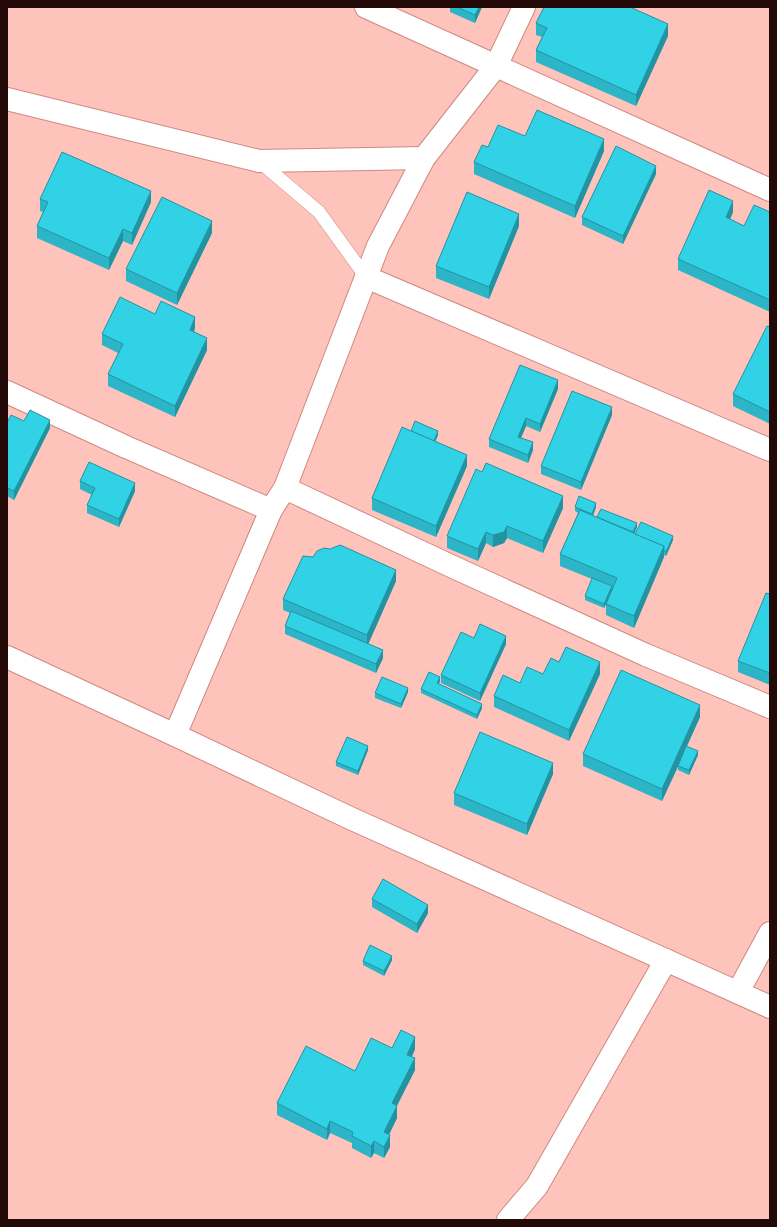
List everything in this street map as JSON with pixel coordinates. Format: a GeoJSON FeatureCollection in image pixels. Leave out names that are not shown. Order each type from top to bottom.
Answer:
{"type":"FeatureCollection","features":[{"type":"Feature","properties":{"kind":"street"},"geometry":{"type":"LineString","coordinates":[[366,7],[770,190]]}},
{"type":"Feature","properties":{"kind":"street"},"geometry":{"type":"LineString","coordinates":[[175,734],[271,510],[285,488],[378,246],[424,158],[496,66],[524,7]]}},
{"type":"Feature","properties":{"kind":"street"},"geometry":{"type":"LineString","coordinates":[[7,99],[259,161],[424,158]]}},
{"type":"Feature","properties":{"kind":"street"},"geometry":{"type":"LineString","coordinates":[[366,277],[770,450]]}},
{"type":"Feature","properties":{"kind":"street"},"geometry":{"type":"LineString","coordinates":[[7,392],[126,447],[271,510]]}},
{"type":"Feature","properties":{"kind":"street"},"geometry":{"type":"LineString","coordinates":[[285,488],[646,655],[770,707]]}},
{"type":"Feature","properties":{"kind":"street"},"geometry":{"type":"LineString","coordinates":[[7,657],[175,734],[350,818],[770,1007]]}},
{"type":"Feature","properties":{"kind":"street"},"geometry":{"type":"LineString","coordinates":[[738,992],[770,933]]}},
{"type":"Feature","properties":{"kind":"street"},"geometry":{"type":"LineString","coordinates":[[508,1220],[537,1186],[666,960]]}},
{"type":"Feature","properties":{"kind":"lane"},"geometry":{"type":"LineString","coordinates":[[259,161],[319,212],[366,277]]}},
{"type":"Feature","properties":{"kind":"building"},"geometry":{"type":"Polygon","coordinates":[[[457,7],[479,7],[475,15],[457,7]]]}},
{"type":"Feature","properties":{"kind":"building"},"geometry":{"type":"Polygon","coordinates":[[[544,7],[630,7],[668,24],[636,95],[536,50],[547,28],[536,23],[544,7]]]}},
{"type":"Feature","properties":{"kind":"building"},"geometry":{"type":"Polygon","coordinates":[[[537,110],[604,139],[575,206],[474,162],[482,145],[488,147],[498,125],[525,136],[537,110]]]}},
{"type":"Feature","properties":{"kind":"building"},"geometry":{"type":"Polygon","coordinates":[[[616,146],[656,166],[623,236],[582,217],[616,146]]]}},
{"type":"Feature","properties":{"kind":"building"},"geometry":{"type":"Polygon","coordinates":[[[62,152],[151,191],[132,233],[123,229],[109,258],[37,226],[48,202],[40,199],[62,152]]]}},
{"type":"Feature","properties":{"kind":"building"},"geometry":{"type":"Polygon","coordinates":[[[709,190],[733,201],[726,217],[744,226],[754,205],[770,212],[770,300],[678,259],[709,190]]]}},
{"type":"Feature","properties":{"kind":"building"},"geometry":{"type":"Polygon","coordinates":[[[467,192],[519,214],[489,287],[436,266],[467,192]]]}},
{"type":"Feature","properties":{"kind":"building"},"geometry":{"type":"Polygon","coordinates":[[[162,197],[212,221],[177,293],[126,269],[162,197]]]}},
{"type":"Feature","properties":{"kind":"building"},"geometry":{"type":"Polygon","coordinates":[[[120,297],[155,314],[161,301],[195,317],[190,330],[207,338],[175,406],[108,374],[123,344],[102,334],[120,297]]]}},
{"type":"Feature","properties":{"kind":"building"},"geometry":{"type":"Polygon","coordinates":[[[767,326],[770,327],[770,412],[733,394],[767,326]]]}},
{"type":"Feature","properties":{"kind":"building"},"geometry":{"type":"Polygon","coordinates":[[[520,365],[558,380],[540,424],[526,418],[518,437],[533,442],[528,455],[489,439],[520,365]]]}},
{"type":"Feature","properties":{"kind":"building"},"geometry":{"type":"Polygon","coordinates":[[[572,391],[612,407],[581,482],[541,466],[572,391]]]}},
{"type":"Feature","properties":{"kind":"building"},"geometry":{"type":"Polygon","coordinates":[[[30,410],[50,420],[14,491],[7,488],[7,423],[11,415],[24,421],[30,410]]]}},
{"type":"Feature","properties":{"kind":"building"},"geometry":{"type":"Polygon","coordinates":[[[415,421],[438,431],[434,441],[411,431],[415,421]]]}},
{"type":"Feature","properties":{"kind":"building"},"geometry":{"type":"Polygon","coordinates":[[[402,427],[467,455],[436,526],[372,498],[402,427]]]}},
{"type":"Feature","properties":{"kind":"building"},"geometry":{"type":"Polygon","coordinates":[[[89,462],[135,483],[119,519],[87,505],[95,488],[80,481],[89,462]]]}},
{"type":"Feature","properties":{"kind":"building"},"geometry":{"type":"Polygon","coordinates":[[[486,463],[563,496],[543,541],[507,526],[504,532],[493,535],[486,532],[478,549],[447,536],[476,469],[482,472],[486,463]]]}},
{"type":"Feature","properties":{"kind":"building"},"geometry":{"type":"Polygon","coordinates":[[[579,496],[596,503],[592,514],[575,507],[579,496]]]}},
{"type":"Feature","properties":{"kind":"building"},"geometry":{"type":"Polygon","coordinates":[[[601,509],[637,523],[633,532],[597,517],[601,509]]]}},
{"type":"Feature","properties":{"kind":"building"},"geometry":{"type":"Polygon","coordinates":[[[580,510],[664,546],[634,616],[606,604],[617,578],[560,554],[580,510]]]}},
{"type":"Feature","properties":{"kind":"building"},"geometry":{"type":"Polygon","coordinates":[[[641,522],[673,536],[666,552],[664,551],[664,546],[635,534],[641,522]]]}},
{"type":"Feature","properties":{"kind":"building"},"geometry":{"type":"Polygon","coordinates":[[[340,545],[396,570],[367,635],[283,599],[303,556],[313,557],[317,551],[324,548],[330,549],[340,545]]]}},
{"type":"Feature","properties":{"kind":"building"},"geometry":{"type":"Polygon","coordinates":[[[592,578],[612,586],[604,604],[585,596],[592,578]]]}},
{"type":"Feature","properties":{"kind":"building"},"geometry":{"type":"Polygon","coordinates":[[[766,593],[770,594],[770,673],[738,661],[766,593]]]}},
{"type":"Feature","properties":{"kind":"building"},"geometry":{"type":"Polygon","coordinates":[[[291,611],[383,650],[376,664],[285,626],[291,611]]]}},
{"type":"Feature","properties":{"kind":"building"},"geometry":{"type":"Polygon","coordinates":[[[480,624],[506,636],[480,693],[441,675],[461,632],[474,638],[480,624]]]}},
{"type":"Feature","properties":{"kind":"building"},"geometry":{"type":"Polygon","coordinates":[[[566,647],[600,662],[569,730],[494,696],[503,675],[520,683],[527,667],[543,674],[551,658],[559,662],[566,647]]]}},
{"type":"Feature","properties":{"kind":"building"},"geometry":{"type":"Polygon","coordinates":[[[621,670],[700,705],[662,789],[583,754],[621,670]]]}},
{"type":"Feature","properties":{"kind":"building"},"geometry":{"type":"Polygon","coordinates":[[[429,672],[440,677],[437,683],[482,704],[477,715],[421,689],[429,672]]]}},
{"type":"Feature","properties":{"kind":"building"},"geometry":{"type":"Polygon","coordinates":[[[382,677],[408,688],[401,704],[375,693],[382,677]]]}},
{"type":"Feature","properties":{"kind":"building"},"geometry":{"type":"Polygon","coordinates":[[[480,732],[553,763],[527,824],[454,793],[480,732]]]}},
{"type":"Feature","properties":{"kind":"building"},"geometry":{"type":"Polygon","coordinates":[[[347,737],[368,746],[358,771],[336,762],[347,737]]]}},
{"type":"Feature","properties":{"kind":"building"},"geometry":{"type":"Polygon","coordinates":[[[686,746],[698,751],[689,770],[678,766],[686,746]]]}},
{"type":"Feature","properties":{"kind":"building"},"geometry":{"type":"Polygon","coordinates":[[[383,879],[428,905],[417,924],[372,899],[383,879]]]}},
{"type":"Feature","properties":{"kind":"building"},"geometry":{"type":"Polygon","coordinates":[[[370,945],[392,956],[384,971],[363,961],[370,945]]]}},
{"type":"Feature","properties":{"kind":"building"},"geometry":{"type":"Polygon","coordinates":[[[401,1030],[415,1037],[407,1055],[415,1058],[392,1103],[397,1106],[384,1132],[390,1135],[384,1147],[374,1141],[371,1146],[352,1136],[353,1132],[330,1121],[327,1129],[277,1103],[306,1046],[355,1071],[371,1038],[392,1048],[401,1030]]]}}]}
